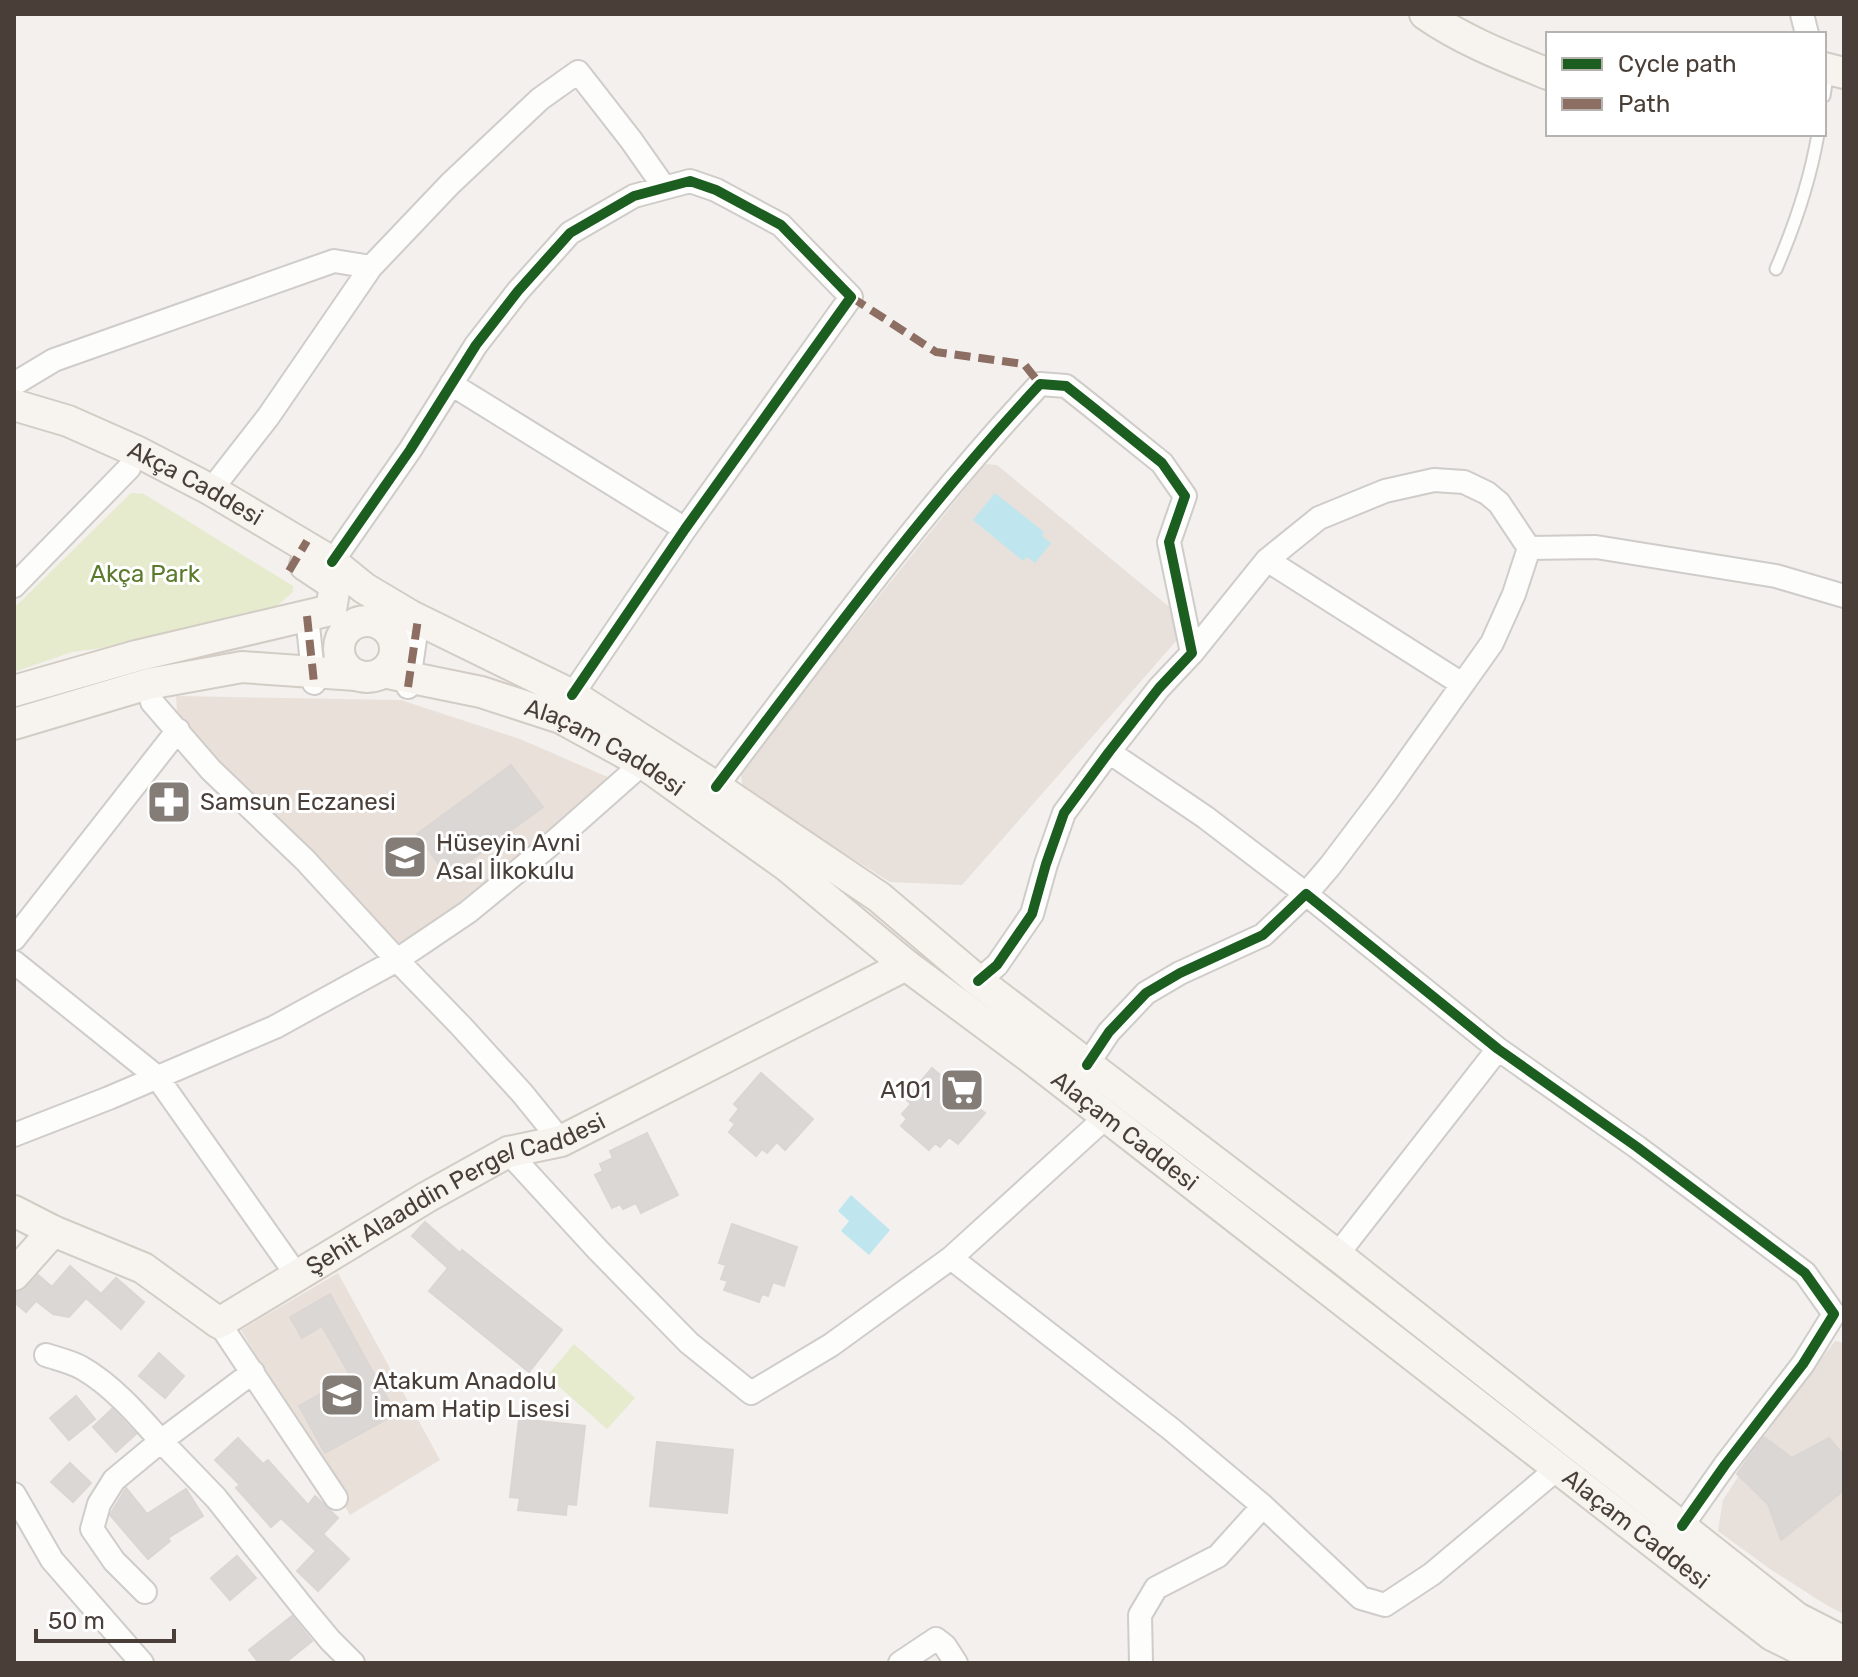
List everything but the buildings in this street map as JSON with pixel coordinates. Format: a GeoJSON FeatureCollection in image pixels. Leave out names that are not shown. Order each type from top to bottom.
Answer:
{"type":"FeatureCollection","features":[{"type":"Feature","properties":{"kind":"main road"},"geometry":{"type":"LineString","coordinates":[[1425,14],[1440,25],[1497,53],[1546,73]]}},
{"type":"Feature","properties":{"kind":"main road","name":"Akça Caddesi"},"geometry":{"type":"LineString","coordinates":[[14,405],[68,421],[138,452],[299,554],[332,562],[364,588]]}},
{"type":"Feature","properties":{"kind":"main road","name":"Akça Caddesi"},"geometry":{"type":"LineString","coordinates":[[14,422],[62,437],[129,468],[207,497]]}},
{"type":"Feature","properties":{"kind":"main road"},"geometry":{"type":"LineString","coordinates":[[299,554],[335,585],[344,619],[348,629],[342,636],[339,654],[348,670],[389,678],[389,666],[395,649],[389,631],[344,619]]}},
{"type":"Feature","properties":{"kind":"main road","name":"Alaçam Caddesi"},"geometry":{"type":"LineString","coordinates":[[364,588],[414,617],[572,695],[879,897],[978,981],[1337,1255],[1797,1618],[1844,1642]]}},
{"type":"Feature","properties":{"kind":"main road"},"geometry":{"type":"LineString","coordinates":[[14,691],[136,656],[344,619],[414,617]]}},
{"type":"Feature","properties":{"kind":"main road","name":"Alaçam Caddesi"},"geometry":{"type":"LineString","coordinates":[[14,724],[148,684],[242,667],[313,678],[389,678],[481,692],[561,718],[643,763],[787,866],[906,965],[1772,1635],[1828,1663]]}},
{"type":"Feature","properties":{"kind":"main road","name":"Şehit Alaaddin Pergel Caddesi"},"geometry":{"type":"LineString","coordinates":[[219,1323],[427,1197],[508,1152],[561,1141],[906,965]]}},
{"type":"Feature","properties":{"kind":"main road"},"geometry":{"type":"LineString","coordinates":[[14,1211],[53,1231],[143,1268],[219,1323]]}},
{"type":"Feature","properties":{"kind":"main road"},"geometry":{"type":"LineString","coordinates":[[14,1275],[53,1231]]}},
{"type":"Feature","properties":{"kind":"street"},"geometry":{"type":"LineString","coordinates":[[207,497],[268,417],[371,267],[461,173],[540,99],[578,72],[664,187]]}},
{"type":"Feature","properties":{"kind":"street"},"geometry":{"type":"LineString","coordinates":[[332,562],[410,450],[476,345],[518,291],[570,233],[634,196],[690,181],[716,190],[781,225],[851,297],[685,529],[572,695]]}},
{"type":"Feature","properties":{"kind":"street"},"geometry":{"type":"LineString","coordinates":[[14,384],[54,360],[334,261],[371,267]]}},
{"type":"Feature","properties":{"kind":"street"},"geometry":{"type":"LineString","coordinates":[[451,384],[685,529]]}},
{"type":"Feature","properties":{"kind":"street"},"geometry":{"type":"LineString","coordinates":[[716,787],[848,613],[995,432],[1040,384],[1066,386],[1162,463],[1185,496],[1169,542],[1192,653]]}},
{"type":"Feature","properties":{"kind":"street"},"geometry":{"type":"LineString","coordinates":[[14,586],[129,468]]}},
{"type":"Feature","properties":{"kind":"street"},"geometry":{"type":"LineString","coordinates":[[978,981],[997,965],[1032,914],[1064,813],[1159,688],[1192,653],[1267,560],[1319,518],[1385,491],[1434,480],[1464,482],[1487,493],[1499,503],[1529,548]]}},
{"type":"Feature","properties":{"kind":"street"},"geometry":{"type":"LineString","coordinates":[[1529,548],[1596,547],[1776,576],[1844,596]]}},
{"type":"Feature","properties":{"kind":"street"},"geometry":{"type":"LineString","coordinates":[[1087,1065],[1109,1032],[1146,993],[1180,973],[1263,935],[1330,866],[1492,643],[1514,594],[1529,548]]}},
{"type":"Feature","properties":{"kind":"street"},"geometry":{"type":"LineString","coordinates":[[1267,560],[1462,684]]}},
{"type":"Feature","properties":{"kind":"street"},"geometry":{"type":"LineString","coordinates":[[389,678],[414,617]]}},
{"type":"Feature","properties":{"kind":"street"},"geometry":{"type":"LineString","coordinates":[[313,678],[344,619]]}},
{"type":"Feature","properties":{"kind":"street"},"geometry":{"type":"LineString","coordinates":[[148,684],[152,702],[211,770],[305,860],[482,1048],[561,1141]]}},
{"type":"Feature","properties":{"kind":"street"},"geometry":{"type":"LineString","coordinates":[[14,939],[178,730]]}},
{"type":"Feature","properties":{"kind":"street"},"geometry":{"type":"LineString","coordinates":[[1109,752],[1205,817],[1498,1049],[1637,1147],[1805,1273],[1839,1315],[1682,1526]]}},
{"type":"Feature","properties":{"kind":"street"},"geometry":{"type":"LineString","coordinates":[[14,1135],[275,1027],[397,960],[468,912],[643,763]]}},
{"type":"Feature","properties":{"kind":"street"},"geometry":{"type":"LineString","coordinates":[[14,962],[157,1077],[298,1277]]}},
{"type":"Feature","properties":{"kind":"street"},"geometry":{"type":"LineString","coordinates":[[1337,1255],[1498,1049]]}},
{"type":"Feature","properties":{"kind":"street"},"geometry":{"type":"LineString","coordinates":[[508,1152],[689,1343],[751,1393],[831,1345],[951,1258],[1106,1117]]}},
{"type":"Feature","properties":{"kind":"street"},"geometry":{"type":"LineString","coordinates":[[951,1258],[1171,1429],[1263,1506],[1361,1598],[1385,1605],[1432,1574],[1558,1468]]}},
{"type":"Feature","properties":{"kind":"street"},"geometry":{"type":"LineString","coordinates":[[219,1323],[336,1498]]}},
{"type":"Feature","properties":{"kind":"street"},"geometry":{"type":"LineString","coordinates":[[46,1355],[81,1367],[105,1384],[144,1422],[216,1498],[305,1610],[353,1663]]}},
{"type":"Feature","properties":{"kind":"street"},"geometry":{"type":"LineString","coordinates":[[145,1592],[114,1561],[92,1529],[99,1504],[114,1480],[253,1372]]}},
{"type":"Feature","properties":{"kind":"street"},"geometry":{"type":"LineString","coordinates":[[14,1494],[52,1560],[142,1663]]}},
{"type":"Feature","properties":{"kind":"street"},"geometry":{"type":"LineString","coordinates":[[1141,1663],[1140,1615],[1156,1588],[1218,1556],[1263,1506]]}},
{"type":"Feature","properties":{"kind":"street"},"geometry":{"type":"LineString","coordinates":[[900,1663],[936,1639],[945,1646],[956,1663]]}},
{"type":"Feature","properties":{"kind":"lane"},"geometry":{"type":"LineString","coordinates":[[1776,269],[1795,226],[1818,136]]}},
{"type":"Feature","properties":{"kind":"shaded area"},"geometry":{"type":"Polygon","coordinates":[[[985,464],[997,465],[1178,614],[1184,632],[962,885],[890,882],[743,789],[741,774],[792,705],[985,464]]]}},
{"type":"Feature","properties":{"kind":"shaded area","name":"Hüseyin Avni Asal İlkokulu"},"geometry":{"type":"Polygon","coordinates":[[[176,696],[401,700],[520,739],[617,781],[405,944],[362,934],[178,730],[176,696]]]}},
{"type":"Feature","properties":{"kind":"shaded area","name":"Atakum Anadolu İmam Hatip Lisesi"},"geometry":{"type":"Polygon","coordinates":[[[338,1273],[440,1460],[350,1515],[241,1330],[338,1273]]]}},
{"type":"Feature","properties":{"kind":"shaded area"},"geometry":{"type":"Polygon","coordinates":[[[1835,1341],[1844,1343],[1844,1614],[1770,1569],[1718,1531],[1723,1500],[1779,1414],[1835,1341]]]}},
{"type":"Feature","properties":{"kind":"green space","name":"Akça Park"},"geometry":{"type":"Polygon","coordinates":[[[131,493],[144,494],[293,586],[293,592],[273,609],[139,643],[72,652],[14,672],[14,608],[131,493]]]}},
{"type":"Feature","properties":{"kind":"green space"},"geometry":{"type":"Polygon","coordinates":[[[574,1344],[635,1398],[607,1429],[547,1376],[574,1344]]]}},
{"type":"Feature","properties":{"kind":"water"},"geometry":{"type":"Polygon","coordinates":[[[995,493],[1044,532],[1042,536],[1051,543],[1035,563],[1027,557],[1023,561],[973,520],[995,493]]]}},
{"type":"Feature","properties":{"kind":"water"},"geometry":{"type":"Polygon","coordinates":[[[851,1195],[890,1230],[869,1255],[841,1231],[849,1221],[838,1211],[851,1195]]]}},
{"type":"Feature","properties":{"kind":"marked path"},"geometry":{"type":"LineString","coordinates":[[851,297],[936,352],[1024,364],[1040,384]]}},
{"type":"Feature","properties":{"kind":"marked path"},"geometry":{"type":"LineString","coordinates":[[289,571],[307,541]]}},
{"type":"Feature","properties":{"kind":"marked path"},"geometry":{"type":"LineString","coordinates":[[307,616],[314,683]]}},
{"type":"Feature","properties":{"kind":"marked path"},"geometry":{"type":"LineString","coordinates":[[408,687],[418,619]]}},
{"type":"Feature","properties":{"kind":"cycle path"},"geometry":{"type":"LineString","coordinates":[[332,562],[410,450],[476,345],[518,291],[570,233],[634,196],[690,181],[716,190],[781,225],[851,297],[685,529],[572,695]]}},
{"type":"Feature","properties":{"kind":"cycle path"},"geometry":{"type":"LineString","coordinates":[[716,787],[873,581],[955,480],[1040,384],[1066,386],[1162,463],[1185,496],[1169,542],[1192,653],[1159,688],[1064,813],[1032,914],[997,965],[978,981]]}},
{"type":"Feature","properties":{"kind":"cycle path"},"geometry":{"type":"LineString","coordinates":[[1087,1065],[1109,1032],[1146,993],[1180,973],[1263,935],[1306,894],[1498,1049],[1637,1147],[1805,1273],[1834,1314],[1803,1364],[1682,1526]]}},
{"type":"Feature","properties":{"kind":"place","name":"Samsun Eczanesi"},"geometry":{"type":"Point","coordinates":[169,802]}},
{"type":"Feature","properties":{"kind":"place","name":"Hüseyin Avni Asal İlkokulu"},"geometry":{"type":"Point","coordinates":[405,857]}},
{"type":"Feature","properties":{"kind":"place","name":"A101"},"geometry":{"type":"Point","coordinates":[962,1090]}},
{"type":"Feature","properties":{"kind":"place","name":"Atakum Anadolu İmam Hatip Lisesi"},"geometry":{"type":"Point","coordinates":[342,1395]}}]}
